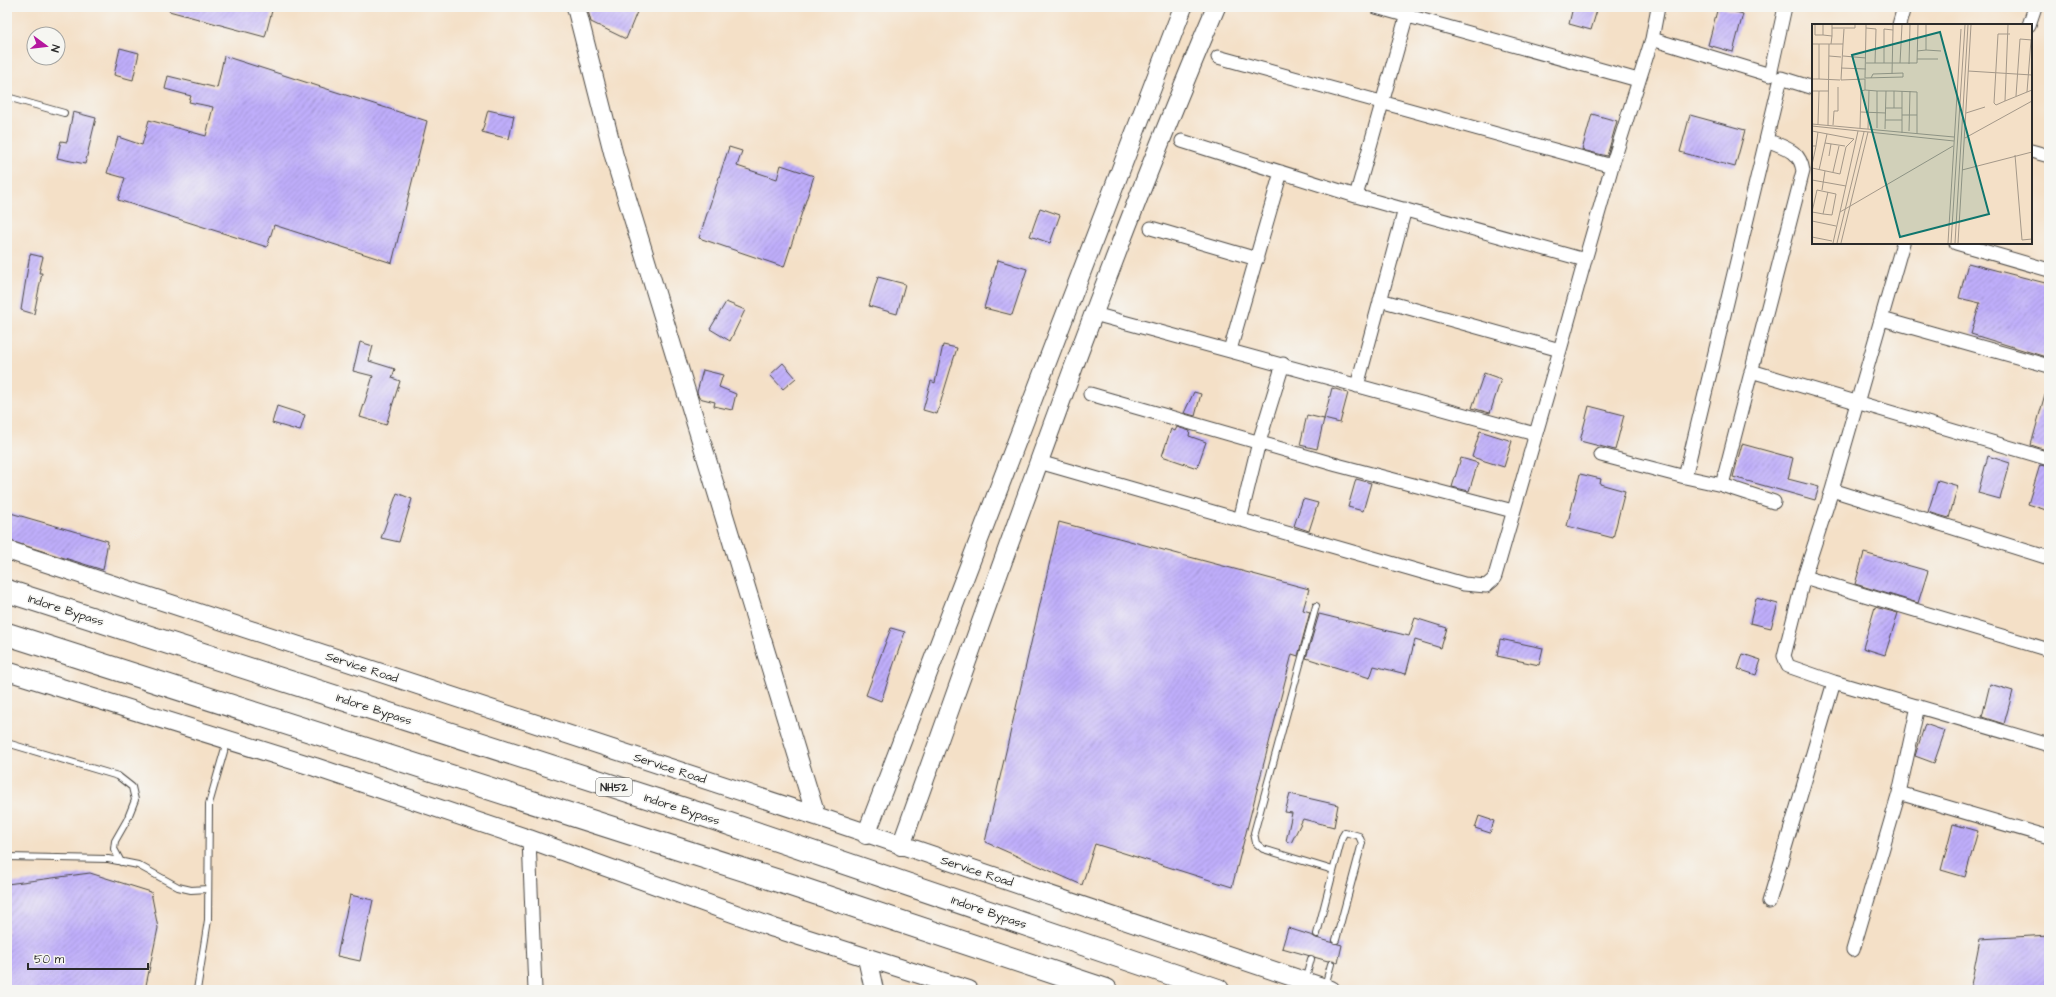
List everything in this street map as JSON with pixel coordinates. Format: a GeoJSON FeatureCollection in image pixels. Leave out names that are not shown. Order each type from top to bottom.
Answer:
{"type":"FeatureCollection","features":[{"type":"Feature","properties":{"kind":"highway","name":"Indore Bypass"},"geometry":{"type":"LineString","coordinates":[[7,591],[714,819],[1218,990]]}},
{"type":"Feature","properties":{"kind":"highway"},"geometry":{"type":"LineString","coordinates":[[7,634],[662,843],[1106,990]]}},
{"type":"Feature","properties":{"kind":"street"},"geometry":{"type":"LineString","coordinates":[[576,7],[614,156],[816,816]]}},
{"type":"Feature","properties":{"kind":"street"},"geometry":{"type":"LineString","coordinates":[[901,846],[1039,462],[1160,138],[1216,7]]}},
{"type":"Feature","properties":{"kind":"street"},"geometry":{"type":"LineString","coordinates":[[1376,7],[1408,11],[1638,80]]}},
{"type":"Feature","properties":{"kind":"street"},"geometry":{"type":"LineString","coordinates":[[1039,462],[1464,584],[1486,586],[1495,576],[1612,166],[1652,39],[1658,7]]}},
{"type":"Feature","properties":{"kind":"street"},"geometry":{"type":"LineString","coordinates":[[1685,477],[1767,140],[1785,7]]}},
{"type":"Feature","properties":{"kind":"street"},"geometry":{"type":"LineString","coordinates":[[1899,24],[1904,7]]}},
{"type":"Feature","properties":{"kind":"street"},"geometry":{"type":"LineString","coordinates":[[2029,24],[2035,7]]}},
{"type":"Feature","properties":{"kind":"street"},"geometry":{"type":"LineString","coordinates":[[866,835],[1181,8]]}},
{"type":"Feature","properties":{"kind":"street"},"geometry":{"type":"LineString","coordinates":[[1356,196],[1408,11]]}},
{"type":"Feature","properties":{"kind":"street"},"geometry":{"type":"LineString","coordinates":[[1652,39],[1812,88]]}},
{"type":"Feature","properties":{"kind":"street"},"geometry":{"type":"LineString","coordinates":[[1218,57],[1612,166]]}},
{"type":"Feature","properties":{"kind":"street"},"geometry":{"type":"LineString","coordinates":[[1722,485],[1803,172],[1801,161],[1795,153],[1767,140]]}},
{"type":"Feature","properties":{"kind":"street"},"geometry":{"type":"LineString","coordinates":[[1182,141],[1356,196],[1585,260]]}},
{"type":"Feature","properties":{"kind":"street"},"geometry":{"type":"LineString","coordinates":[[2032,151],[2049,156]]}},
{"type":"Feature","properties":{"kind":"street"},"geometry":{"type":"LineString","coordinates":[[1230,350],[1281,172]]}},
{"type":"Feature","properties":{"kind":"street"},"geometry":{"type":"LineString","coordinates":[[1357,386],[1405,209]]}},
{"type":"Feature","properties":{"kind":"street"},"geometry":{"type":"LineString","coordinates":[[1150,228],[1257,258]]}},
{"type":"Feature","properties":{"kind":"street"},"geometry":{"type":"LineString","coordinates":[[1903,244],[1858,403],[1804,577],[1784,656],[1788,666],[1792,668],[2049,746]]}},
{"type":"Feature","properties":{"kind":"street"},"geometry":{"type":"LineString","coordinates":[[1959,244],[2049,270]]}},
{"type":"Feature","properties":{"kind":"street"},"geometry":{"type":"LineString","coordinates":[[1380,300],[1560,350]]}},
{"type":"Feature","properties":{"kind":"street"},"geometry":{"type":"LineString","coordinates":[[1094,314],[1283,364],[1357,386],[1535,434]]}},
{"type":"Feature","properties":{"kind":"street"},"geometry":{"type":"LineString","coordinates":[[1882,319],[2049,366]]}},
{"type":"Feature","properties":{"kind":"street"},"geometry":{"type":"LineString","coordinates":[[1240,520],[1259,442],[1283,364]]}},
{"type":"Feature","properties":{"kind":"street"},"geometry":{"type":"LineString","coordinates":[[1751,371],[2049,459]]}},
{"type":"Feature","properties":{"kind":"street"},"geometry":{"type":"LineString","coordinates":[[1090,394],[1337,465],[1513,511]]}},
{"type":"Feature","properties":{"kind":"street"},"geometry":{"type":"LineString","coordinates":[[1601,455],[1722,485],[1774,502]]}},
{"type":"Feature","properties":{"kind":"street"},"geometry":{"type":"LineString","coordinates":[[1832,490],[2049,558]]}},
{"type":"Feature","properties":{"kind":"street","name":"Service Road"},"geometry":{"type":"LineString","coordinates":[[7,550],[816,816],[866,835],[1328,989]]}},
{"type":"Feature","properties":{"kind":"street"},"geometry":{"type":"LineString","coordinates":[[1804,577],[2049,650]]}},
{"type":"Feature","properties":{"kind":"street"},"geometry":{"type":"LineString","coordinates":[[7,671],[227,740],[529,839],[774,928],[968,990]]}},
{"type":"Feature","properties":{"kind":"street"},"geometry":{"type":"LineString","coordinates":[[1769,902],[1834,682]]}},
{"type":"Feature","properties":{"kind":"street"},"geometry":{"type":"LineString","coordinates":[[1854,950],[1899,792],[1918,706]]}},
{"type":"Feature","properties":{"kind":"street"},"geometry":{"type":"LineString","coordinates":[[1899,792],[2049,837]]}},
{"type":"Feature","properties":{"kind":"street"},"geometry":{"type":"LineString","coordinates":[[529,839],[535,990]]}},
{"type":"Feature","properties":{"kind":"street"},"geometry":{"type":"LineString","coordinates":[[867,958],[874,990]]}},
{"type":"Feature","properties":{"kind":"lane"},"geometry":{"type":"LineString","coordinates":[[7,97],[64,113]]}},
{"type":"Feature","properties":{"kind":"lane"},"geometry":{"type":"LineString","coordinates":[[1316,606],[1254,833],[1256,844],[1263,849],[1333,870]]}},
{"type":"Feature","properties":{"kind":"lane"},"geometry":{"type":"LineString","coordinates":[[197,990],[208,920],[209,804],[227,740]]}},
{"type":"Feature","properties":{"kind":"lane"},"geometry":{"type":"LineString","coordinates":[[7,743],[118,776],[132,787],[135,800],[127,820],[115,841],[114,849],[121,862]]}},
{"type":"Feature","properties":{"kind":"lane"},"geometry":{"type":"LineString","coordinates":[[1317,934],[1333,870],[1343,834],[1345,832],[1361,839],[1362,843],[1336,940]]}},
{"type":"Feature","properties":{"kind":"lane"},"geometry":{"type":"LineString","coordinates":[[7,857],[74,857],[108,859],[138,865],[178,887],[191,890],[208,889]]}},
{"type":"Feature","properties":{"kind":"lane"},"geometry":{"type":"LineString","coordinates":[[1305,981],[1311,959]]}},
{"type":"Feature","properties":{"kind":"lane"},"geometry":{"type":"LineString","coordinates":[[1328,989],[1330,964]]}},
{"type":"Feature","properties":{"kind":"building"},"geometry":{"type":"Polygon","coordinates":[[[169,7],[273,7],[265,37],[169,11],[169,7]]]}},
{"type":"Feature","properties":{"kind":"building"},"geometry":{"type":"Polygon","coordinates":[[[587,7],[639,7],[626,39],[591,22],[587,7]]]}},
{"type":"Feature","properties":{"kind":"building"},"geometry":{"type":"Polygon","coordinates":[[[1573,7],[1598,7],[1591,30],[1569,24],[1573,7]]]}},
{"type":"Feature","properties":{"kind":"building"},"geometry":{"type":"Polygon","coordinates":[[[1718,7],[1743,14],[1733,52],[1708,45],[1718,7]]]}},
{"type":"Feature","properties":{"kind":"building"},"geometry":{"type":"Polygon","coordinates":[[[120,48],[139,53],[133,80],[114,75],[120,48]]]}},
{"type":"Feature","properties":{"kind":"building"},"geometry":{"type":"Polygon","coordinates":[[[224,56],[427,121],[392,263],[274,225],[267,247],[118,200],[125,178],[107,173],[118,137],[142,145],[149,120],[206,136],[213,107],[189,102],[191,96],[165,89],[168,76],[217,88],[224,56]]]}},
{"type":"Feature","properties":{"kind":"building"},"geometry":{"type":"Polygon","coordinates":[[[488,110],[514,116],[509,139],[482,132],[488,110]]]}},
{"type":"Feature","properties":{"kind":"building"},"geometry":{"type":"Polygon","coordinates":[[[73,112],[96,118],[85,164],[57,158],[61,141],[67,142],[73,112]]]}},
{"type":"Feature","properties":{"kind":"building"},"geometry":{"type":"Polygon","coordinates":[[[1592,114],[1617,121],[1607,156],[1582,150],[1592,114]]]}},
{"type":"Feature","properties":{"kind":"building"},"geometry":{"type":"Polygon","coordinates":[[[1690,115],[1745,130],[1735,167],[1680,152],[1690,115]]]}},
{"type":"Feature","properties":{"kind":"building"},"geometry":{"type":"Polygon","coordinates":[[[729,147],[742,151],[737,166],[777,179],[781,165],[814,176],[784,267],[699,238],[729,147]]]}},
{"type":"Feature","properties":{"kind":"building"},"geometry":{"type":"Polygon","coordinates":[[[1040,208],[1060,215],[1050,243],[1030,236],[1040,208]]]}},
{"type":"Feature","properties":{"kind":"building"},"geometry":{"type":"Polygon","coordinates":[[[30,254],[43,257],[39,273],[42,273],[34,314],[21,310],[30,254]]]}},
{"type":"Feature","properties":{"kind":"building"},"geometry":{"type":"Polygon","coordinates":[[[998,260],[1027,269],[1012,315],[984,308],[998,260]]]}},
{"type":"Feature","properties":{"kind":"building"},"geometry":{"type":"Polygon","coordinates":[[[1968,263],[2049,284],[2049,358],[1971,334],[1980,303],[1959,298],[1968,263]]]}},
{"type":"Feature","properties":{"kind":"building"},"geometry":{"type":"Polygon","coordinates":[[[878,277],[905,284],[897,314],[869,306],[878,277]]]}},
{"type":"Feature","properties":{"kind":"building"},"geometry":{"type":"Polygon","coordinates":[[[726,302],[745,310],[730,341],[710,329],[726,302]]]}},
{"type":"Feature","properties":{"kind":"building"},"geometry":{"type":"Polygon","coordinates":[[[360,342],[373,346],[369,361],[395,369],[392,378],[400,381],[386,425],[360,417],[373,376],[353,371],[360,342]]]}},
{"type":"Feature","properties":{"kind":"building"},"geometry":{"type":"Polygon","coordinates":[[[943,345],[957,348],[937,414],[923,410],[931,381],[935,383],[943,345]]]}},
{"type":"Feature","properties":{"kind":"building"},"geometry":{"type":"Polygon","coordinates":[[[783,363],[796,378],[783,389],[770,375],[783,363]]]}},
{"type":"Feature","properties":{"kind":"building"},"geometry":{"type":"Polygon","coordinates":[[[703,370],[723,375],[719,387],[736,394],[732,410],[714,406],[715,402],[699,398],[697,392],[703,370]]]}},
{"type":"Feature","properties":{"kind":"building"},"geometry":{"type":"Polygon","coordinates":[[[1484,373],[1501,379],[1490,413],[1472,408],[1484,373]]]}},
{"type":"Feature","properties":{"kind":"building"},"geometry":{"type":"Polygon","coordinates":[[[1332,388],[1348,393],[1340,423],[1324,419],[1332,388]]]}},
{"type":"Feature","properties":{"kind":"building"},"geometry":{"type":"Polygon","coordinates":[[[1194,392],[1201,394],[1195,416],[1184,413],[1194,392]]]}},
{"type":"Feature","properties":{"kind":"building"},"geometry":{"type":"Polygon","coordinates":[[[2045,394],[2049,395],[2049,451],[2031,445],[2045,394]]]}},
{"type":"Feature","properties":{"kind":"building"},"geometry":{"type":"Polygon","coordinates":[[[277,406],[305,415],[300,431],[272,423],[277,406]]]}},
{"type":"Feature","properties":{"kind":"building"},"geometry":{"type":"Polygon","coordinates":[[[1589,406],[1624,415],[1615,450],[1580,441],[1589,406]]]}},
{"type":"Feature","properties":{"kind":"building"},"geometry":{"type":"Polygon","coordinates":[[[1307,415],[1324,419],[1317,449],[1300,445],[1307,415]]]}},
{"type":"Feature","properties":{"kind":"building"},"geometry":{"type":"Polygon","coordinates":[[[1177,427],[1190,431],[1189,436],[1206,442],[1197,468],[1162,456],[1171,429],[1175,431],[1177,427]]]}},
{"type":"Feature","properties":{"kind":"building"},"geometry":{"type":"Polygon","coordinates":[[[1480,431],[1512,441],[1504,467],[1472,457],[1480,431]]]}},
{"type":"Feature","properties":{"kind":"building"},"geometry":{"type":"Polygon","coordinates":[[[1742,444],[1793,458],[1788,479],[1819,487],[1815,500],[1733,477],[1742,444]]]}},
{"type":"Feature","properties":{"kind":"building"},"geometry":{"type":"Polygon","coordinates":[[[1988,456],[2010,463],[2000,499],[1978,493],[1988,456]]]}},
{"type":"Feature","properties":{"kind":"building"},"geometry":{"type":"Polygon","coordinates":[[[1461,458],[1478,463],[1469,491],[1452,487],[1461,458]]]}},
{"type":"Feature","properties":{"kind":"building"},"geometry":{"type":"Polygon","coordinates":[[[2040,465],[2049,467],[2049,511],[2028,504],[2040,465]]]}},
{"type":"Feature","properties":{"kind":"building"},"geometry":{"type":"Polygon","coordinates":[[[1580,474],[1601,479],[1600,484],[1625,491],[1613,538],[1567,526],[1580,474]]]}},
{"type":"Feature","properties":{"kind":"building"},"geometry":{"type":"Polygon","coordinates":[[[1356,479],[1371,483],[1363,511],[1348,507],[1356,479]]]}},
{"type":"Feature","properties":{"kind":"building"},"geometry":{"type":"Polygon","coordinates":[[[1938,480],[1958,486],[1949,518],[1928,512],[1938,480]]]}},
{"type":"Feature","properties":{"kind":"building"},"geometry":{"type":"Polygon","coordinates":[[[397,493],[412,499],[399,542],[381,538],[397,493]]]}},
{"type":"Feature","properties":{"kind":"building"},"geometry":{"type":"Polygon","coordinates":[[[1303,499],[1318,503],[1309,531],[1294,526],[1303,499]]]}},
{"type":"Feature","properties":{"kind":"building"},"geometry":{"type":"Polygon","coordinates":[[[7,512],[108,541],[103,570],[7,540],[7,512]]]}},
{"type":"Feature","properties":{"kind":"building"},"geometry":{"type":"Polygon","coordinates":[[[1059,522],[1309,589],[1303,610],[1310,612],[1298,656],[1292,654],[1232,887],[1095,844],[1082,885],[985,842],[1059,522]]]}},
{"type":"Feature","properties":{"kind":"building"},"geometry":{"type":"Polygon","coordinates":[[[1864,553],[1928,571],[1918,603],[1855,584],[1864,553]]]}},
{"type":"Feature","properties":{"kind":"building"},"geometry":{"type":"Polygon","coordinates":[[[1756,598],[1778,604],[1771,628],[1750,623],[1756,598]]]}},
{"type":"Feature","properties":{"kind":"building"},"geometry":{"type":"Polygon","coordinates":[[[1875,607],[1898,613],[1885,655],[1863,648],[1875,607]]]}},
{"type":"Feature","properties":{"kind":"building"},"geometry":{"type":"Polygon","coordinates":[[[1319,614],[1409,636],[1415,618],[1447,628],[1441,648],[1415,640],[1406,674],[1374,666],[1370,678],[1306,658],[1319,614]]]}},
{"type":"Feature","properties":{"kind":"building"},"geometry":{"type":"Polygon","coordinates":[[[891,628],[905,632],[881,701],[866,695],[891,628]]]}},
{"type":"Feature","properties":{"kind":"building"},"geometry":{"type":"Polygon","coordinates":[[[1500,639],[1543,648],[1539,665],[1497,656],[1500,639]]]}},
{"type":"Feature","properties":{"kind":"building"},"geometry":{"type":"Polygon","coordinates":[[[1743,654],[1761,660],[1756,675],[1738,669],[1743,654]]]}},
{"type":"Feature","properties":{"kind":"building"},"geometry":{"type":"Polygon","coordinates":[[[1990,684],[2013,691],[2004,724],[1982,717],[1990,684]]]}},
{"type":"Feature","properties":{"kind":"building"},"geometry":{"type":"Polygon","coordinates":[[[1925,724],[1945,731],[1934,763],[1915,756],[1925,724]]]}},
{"type":"Feature","properties":{"kind":"building"},"geometry":{"type":"Polygon","coordinates":[[[1290,794],[1338,805],[1334,827],[1303,819],[1291,843],[1286,841],[1292,813],[1285,812],[1290,794]]]}},
{"type":"Feature","properties":{"kind":"building"},"geometry":{"type":"Polygon","coordinates":[[[1479,816],[1494,821],[1490,833],[1475,828],[1479,816]]]}},
{"type":"Feature","properties":{"kind":"building"},"geometry":{"type":"Polygon","coordinates":[[[1953,824],[1978,831],[1965,877],[1941,870],[1953,824]]]}},
{"type":"Feature","properties":{"kind":"building"},"geometry":{"type":"Polygon","coordinates":[[[90,873],[151,892],[158,928],[145,990],[7,990],[7,884],[90,873]]]}},
{"type":"Feature","properties":{"kind":"building"},"geometry":{"type":"Polygon","coordinates":[[[350,895],[373,900],[360,961],[337,956],[350,895]]]}},
{"type":"Feature","properties":{"kind":"building"},"geometry":{"type":"Polygon","coordinates":[[[1288,928],[1342,945],[1338,963],[1333,960],[1328,961],[1282,948],[1288,928]]]}},
{"type":"Feature","properties":{"kind":"building"},"geometry":{"type":"Polygon","coordinates":[[[2049,935],[2049,962],[2044,990],[1970,990],[1980,939],[2049,935]]]}}]}
